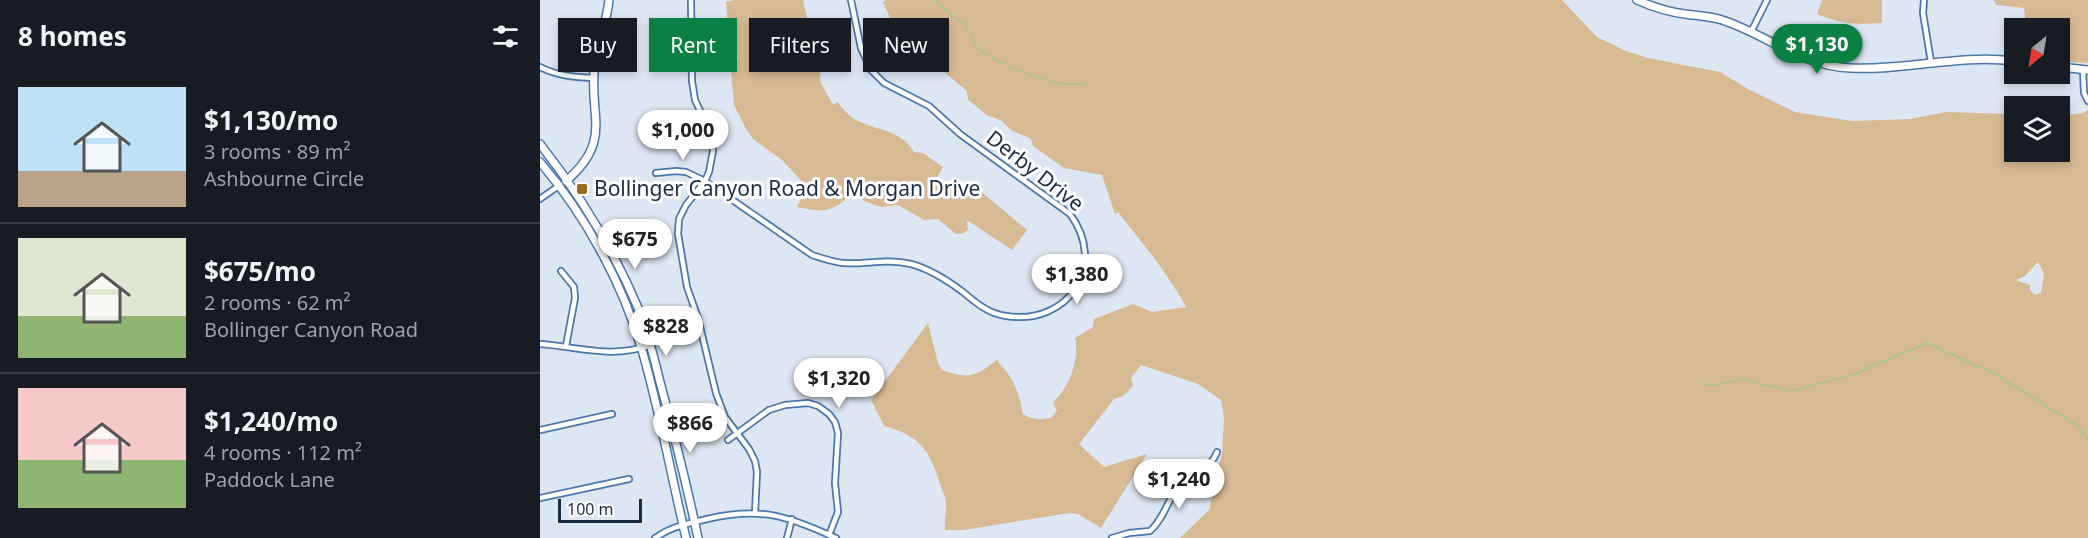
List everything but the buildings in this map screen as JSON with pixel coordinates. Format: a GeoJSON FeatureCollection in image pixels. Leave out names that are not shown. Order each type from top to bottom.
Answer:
{"type":"FeatureCollection","features":[{"type":"Feature","properties":{"kind":"main road"},"geometry":{"type":"LineString","coordinates":[[560,185],[568,180],[589,156],[595,141],[598,124],[595,66],[609,0]]}},
{"type":"Feature","properties":{"kind":"main road"},"geometry":{"type":"LineString","coordinates":[[1637,0],[1669,12],[1720,19],[1795,55],[1831,66],[1871,68],[1970,58],[2004,60]]}},
{"type":"Feature","properties":{"kind":"main road"},"geometry":{"type":"LineString","coordinates":[[2070,68],[2086,70]]}},
{"type":"Feature","properties":{"kind":"main road"},"geometry":{"type":"LineString","coordinates":[[540,144],[596,222],[639,310],[651,345],[698,538]]}},
{"type":"Feature","properties":{"kind":"main road"},"geometry":{"type":"LineString","coordinates":[[540,162],[560,185],[588,228],[613,276],[641,348],[659,415],[686,538]]}},
{"type":"Feature","properties":{"kind":"street"},"geometry":{"type":"LineString","coordinates":[[691,0],[692,81],[695,100],[711,134],[713,151],[710,172],[686,205],[680,219],[678,234],[680,255],[716,393],[725,417],[755,461],[757,472],[755,513]]}},
{"type":"Feature","properties":{"kind":"street","name":"Derby Drive"},"geometry":{"type":"LineString","coordinates":[[656,173],[686,172],[705,181],[812,255],[844,263],[878,261],[922,267],[952,284],[983,308],[1000,315],[1031,317],[1062,304],[1079,284],[1084,269],[1085,251],[1082,232],[1070,214],[960,134],[929,106],[884,83],[871,69],[861,48],[851,0]]}},
{"type":"Feature","properties":{"kind":"street"},"geometry":{"type":"LineString","coordinates":[[1751,32],[1767,0]]}},
{"type":"Feature","properties":{"kind":"street"},"geometry":{"type":"LineString","coordinates":[[1924,0],[1923,13],[1930,62]]}},
{"type":"Feature","properties":{"kind":"street"},"geometry":{"type":"LineString","coordinates":[[540,67],[551,73],[570,77],[594,78]]}},
{"type":"Feature","properties":{"kind":"street"},"geometry":{"type":"LineString","coordinates":[[2086,70],[2084,93],[2088,101]]}},
{"type":"Feature","properties":{"kind":"street"},"geometry":{"type":"LineString","coordinates":[[540,199],[560,185]]}},
{"type":"Feature","properties":{"kind":"street"},"geometry":{"type":"LineString","coordinates":[[561,270],[574,286],[575,298],[566,346]]}},
{"type":"Feature","properties":{"kind":"street"},"geometry":{"type":"LineString","coordinates":[[540,344],[606,353],[651,345]]}},
{"type":"Feature","properties":{"kind":"street"},"geometry":{"type":"LineString","coordinates":[[728,440],[768,410],[785,405],[808,403],[818,406],[829,414],[835,422],[838,433],[835,483],[838,512],[830,535]]}},
{"type":"Feature","properties":{"kind":"street"},"geometry":{"type":"LineString","coordinates":[[540,430],[612,414]]}},
{"type":"Feature","properties":{"kind":"street"},"geometry":{"type":"LineString","coordinates":[[1112,538],[1129,533],[1150,531],[1162,517],[1179,486],[1189,476],[1210,464],[1217,452]]}},
{"type":"Feature","properties":{"kind":"street"},"geometry":{"type":"LineString","coordinates":[[540,498],[629,479]]}},
{"type":"Feature","properties":{"kind":"street"},"geometry":{"type":"LineString","coordinates":[[656,538],[669,529],[694,521],[727,514],[755,513],[792,519],[836,538]]}},
{"type":"Feature","properties":{"kind":"street"},"geometry":{"type":"LineString","coordinates":[[787,538],[792,519]]}},
{"type":"Feature","properties":{"kind":"shaded area"},"geometry":{"type":"Polygon","coordinates":[[[805,0],[803,1],[807,18],[749,18],[749,72],[821,72],[820,81],[833,105],[838,102],[851,117],[859,122],[902,138],[914,152],[923,153],[943,167],[937,178],[961,198],[973,185],[1027,230],[1012,250],[967,220],[968,230],[956,234],[938,219],[924,220],[898,205],[881,207],[864,201],[853,193],[828,209],[815,210],[797,207],[807,187],[782,160],[753,139],[734,105],[731,72],[737,72],[737,18],[727,18],[726,2],[805,0]]]}},
{"type":"Feature","properties":{"kind":"shaded area"},"geometry":{"type":"Polygon","coordinates":[[[886,0],[1562,0],[1597,37],[1626,51],[1648,58],[1720,72],[1748,89],[1795,112],[1852,121],[1911,119],[1945,112],[2004,114],[2004,162],[2070,162],[2070,115],[2088,110],[2088,538],[1180,538],[1209,510],[1222,453],[1224,417],[1221,400],[1198,384],[1141,365],[1131,378],[1133,385],[1123,396],[1114,399],[1079,444],[1104,467],[1147,454],[1101,528],[1078,514],[1069,513],[964,530],[945,530],[946,500],[927,453],[914,439],[884,426],[871,400],[928,323],[938,363],[942,370],[959,375],[972,375],[998,359],[1015,386],[1023,414],[1044,419],[1051,418],[1057,411],[1053,402],[1064,389],[1072,373],[1076,355],[1075,338],[1093,327],[1094,319],[1133,304],[1152,312],[1186,307],[1154,258],[1118,212],[1115,214],[1102,175],[1064,168],[1033,146],[1031,139],[1011,130],[1002,121],[987,115],[968,100],[967,91],[944,72],[949,72],[949,18],[890,18],[883,2],[886,0]],[[2038,262],[2025,276],[2016,280],[2030,285],[2030,290],[2035,295],[2041,293],[2044,274],[2038,262]]]}},
{"type":"Feature","properties":{"kind":"shaded area"},"geometry":{"type":"Polygon","coordinates":[[[1822,0],[1882,0],[1882,23],[1849,23],[1817,14],[1822,0]]]}},
{"type":"Feature","properties":{"kind":"shaded area"},"geometry":{"type":"Polygon","coordinates":[[[1994,0],[2088,0],[2088,63],[2070,62],[2070,18],[2025,18],[2024,8],[1996,5],[1994,0]]]}},
{"type":"Feature","properties":{"kind":"waterway"},"geometry":{"type":"LineString","coordinates":[[934,0],[965,25],[982,52],[1018,70],[1045,80],[1072,84],[1085,83]]}},
{"type":"Feature","properties":{"kind":"waterway"},"geometry":{"type":"LineString","coordinates":[[1701,384],[1715,385],[1742,379],[1790,391],[1852,375],[1927,343],[1995,374],[2077,425],[2088,440]]}},
{"type":"Feature","properties":{"kind":"place","name":"Bollinger Canyon Road & Morgan Drive"},"geometry":{"type":"Point","coordinates":[582,189]}}]}
